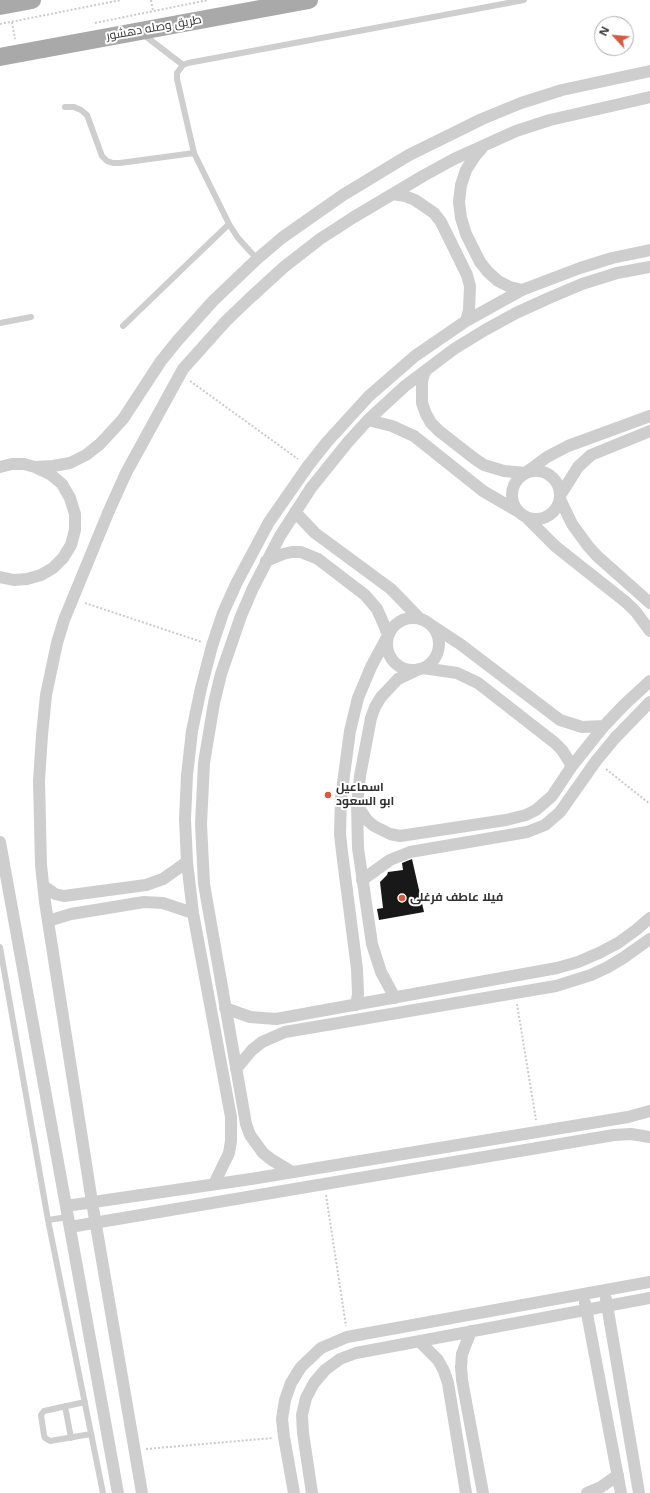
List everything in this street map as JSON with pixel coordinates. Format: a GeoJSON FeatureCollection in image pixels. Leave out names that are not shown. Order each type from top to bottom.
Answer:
{"type":"FeatureCollection","features":[{"type":"Feature","properties":{"kind":"main road"},"geometry":{"type":"LineString","coordinates":[[0,6],[32,0]]}},
{"type":"Feature","properties":{"kind":"main road","name":"طريق وصله دهشور"},"geometry":{"type":"LineString","coordinates":[[0,57],[309,0]]}},
{"type":"Feature","properties":{"kind":"street"},"geometry":{"type":"LineString","coordinates":[[35,467],[70,463],[86,455],[100,444],[122,419],[161,361],[213,301],[257,259],[284,237],[311,216],[375,174],[482,119],[521,103],[562,90],[650,71]]}},
{"type":"Feature","properties":{"kind":"street"},"geometry":{"type":"LineString","coordinates":[[142,1493],[95,1223],[48,921],[39,828],[39,789],[46,695],[57,643],[72,598],[90,553],[126,473],[181,374],[226,321],[284,267],[320,239],[422,176],[487,144],[516,131],[550,120],[650,97]]}},
{"type":"Feature","properties":{"kind":"street"},"geometry":{"type":"LineString","coordinates":[[487,144],[475,156],[466,170],[461,185],[459,202],[461,218],[466,234],[480,262],[488,272],[510,287],[522,290]]}},
{"type":"Feature","properties":{"kind":"street"},"geometry":{"type":"LineString","coordinates":[[393,194],[416,200],[434,213],[442,222],[467,275],[470,286],[469,310],[466,321]]}},
{"type":"Feature","properties":{"kind":"street"},"geometry":{"type":"LineString","coordinates":[[214,1184],[229,1153],[232,1129],[231,1117],[192,913],[187,862],[185,818],[187,775],[192,731],[212,646],[229,601],[252,551],[269,522],[308,466],[347,418],[374,391],[415,356],[466,321],[522,290],[580,268],[612,258],[650,250]]}},
{"type":"Feature","properties":{"kind":"street"},"geometry":{"type":"LineString","coordinates":[[292,1172],[263,1153],[250,1134],[246,1124],[204,884],[201,824],[204,763],[214,703],[226,660],[241,616],[266,561],[295,512],[329,464],[368,420],[405,386],[454,349],[484,330],[516,313],[582,284],[617,273],[650,267]]}},
{"type":"Feature","properties":{"kind":"street"},"geometry":{"type":"LineString","coordinates":[[425,371],[422,381],[422,403],[428,418],[439,431],[484,465],[504,471],[527,472],[535,470],[548,473],[558,483],[560,497],[572,524],[588,546],[597,556],[650,603]]}},
{"type":"Feature","properties":{"kind":"street"},"geometry":{"type":"LineString","coordinates":[[650,416],[568,446],[547,457],[517,480],[512,492],[514,506],[555,546],[627,603],[650,631]]}},
{"type":"Feature","properties":{"kind":"street"},"geometry":{"type":"LineString","coordinates":[[368,420],[392,426],[414,436],[483,491],[522,514],[538,519],[544,518],[556,510],[560,497],[578,467],[588,458],[650,431]]}},
{"type":"Feature","properties":{"kind":"street"},"geometry":{"type":"LineString","coordinates":[[0,466],[24,464],[50,474],[62,484],[70,498],[75,514],[75,530],[70,545],[63,558],[53,568],[41,575],[27,579],[14,580],[0,577]]}},
{"type":"Feature","properties":{"kind":"street"},"geometry":{"type":"LineString","coordinates":[[295,512],[315,533],[391,589],[419,618],[460,644],[551,714],[560,720],[582,727],[594,728],[604,726]]}},
{"type":"Feature","properties":{"kind":"street"},"geometry":{"type":"LineString","coordinates":[[70,545],[90,553]]}},
{"type":"Feature","properties":{"kind":"street"},"geometry":{"type":"LineString","coordinates":[[266,561],[292,552],[310,554],[318,559],[365,595],[377,609],[388,635],[386,645],[388,653],[397,665],[404,669],[412,670],[421,668],[457,673],[478,683],[556,743],[565,753],[572,766]]}},
{"type":"Feature","properties":{"kind":"street"},"geometry":{"type":"LineString","coordinates":[[356,1005],[358,994],[358,969],[340,834],[341,798],[350,731],[358,698],[370,667],[388,635],[394,626],[401,620],[419,618]]}},
{"type":"Feature","properties":{"kind":"street"},"geometry":{"type":"LineString","coordinates":[[395,998],[381,972],[376,958],[362,880],[358,848],[357,805],[360,776],[371,718],[375,707],[389,687],[398,680],[430,663],[435,657],[438,649],[438,640],[436,632],[431,625]]}},
{"type":"Feature","properties":{"kind":"street"},"geometry":{"type":"LineString","coordinates":[[357,805],[367,820],[374,826],[386,833],[400,836],[511,819],[526,815],[552,796],[572,766],[604,726],[624,705],[650,682]]}},
{"type":"Feature","properties":{"kind":"street"},"geometry":{"type":"LineString","coordinates":[[362,880],[390,860],[410,852],[527,832],[545,825],[560,812],[596,761],[615,738],[650,702]]}},
{"type":"Feature","properties":{"kind":"street"},"geometry":{"type":"LineString","coordinates":[[0,842],[118,1493]]}},
{"type":"Feature","properties":{"kind":"street"},"geometry":{"type":"LineString","coordinates":[[44,886],[55,894],[64,896],[146,885],[163,879],[187,862]]}},
{"type":"Feature","properties":{"kind":"street"},"geometry":{"type":"LineString","coordinates":[[48,921],[71,914],[144,902],[163,903],[192,913]]}},
{"type":"Feature","properties":{"kind":"street"},"geometry":{"type":"LineString","coordinates":[[225,1008],[250,1017],[276,1019],[542,971],[578,962],[599,953],[636,930],[650,918]]}},
{"type":"Feature","properties":{"kind":"street"},"geometry":{"type":"LineString","coordinates":[[236,1069],[252,1050],[262,1042],[284,1032],[556,986],[591,975],[624,958],[650,939]]}},
{"type":"Feature","properties":{"kind":"street"},"geometry":{"type":"LineString","coordinates":[[68,1217],[92,1202],[292,1172],[628,1116],[650,1111]]}},
{"type":"Feature","properties":{"kind":"street"},"geometry":{"type":"LineString","coordinates":[[68,1217],[95,1223],[614,1135],[631,1134],[650,1137]]}},
{"type":"Feature","properties":{"kind":"street"},"geometry":{"type":"LineString","coordinates":[[294,1493],[282,1418],[285,1400],[291,1382],[301,1367],[321,1348],[347,1337],[650,1282]]}},
{"type":"Feature","properties":{"kind":"street"},"geometry":{"type":"LineString","coordinates":[[605,1290],[639,1493]]}},
{"type":"Feature","properties":{"kind":"street"},"geometry":{"type":"LineString","coordinates":[[583,1294],[621,1493]]}},
{"type":"Feature","properties":{"kind":"street"},"geometry":{"type":"LineString","coordinates":[[312,1493],[303,1433],[302,1415],[306,1398],[314,1383],[332,1364],[340,1359],[356,1353],[650,1298]]}},
{"type":"Feature","properties":{"kind":"street"},"geometry":{"type":"LineString","coordinates":[[471,1331],[462,1354],[461,1367],[462,1380],[483,1493]]}},
{"type":"Feature","properties":{"kind":"street"},"geometry":{"type":"LineString","coordinates":[[419,1341],[438,1360],[448,1383],[466,1493]]}},
{"type":"Feature","properties":{"kind":"street"},"geometry":{"type":"LineString","coordinates":[[321,1348],[332,1364]]}},
{"type":"Feature","properties":{"kind":"street"},"geometry":{"type":"LineString","coordinates":[[587,1493],[601,1487],[618,1474]]}},
{"type":"Feature","properties":{"kind":"lane"},"geometry":{"type":"LineString","coordinates":[[257,259],[238,238],[229,224],[194,153],[177,78],[177,73],[183,65],[524,0]]}},
{"type":"Feature","properties":{"kind":"lane"},"geometry":{"type":"LineString","coordinates":[[140,31],[183,65]]}},
{"type":"Feature","properties":{"kind":"lane"},"geometry":{"type":"LineString","coordinates":[[66,107],[77,108],[87,115],[102,156],[107,161],[120,163],[194,153]]}},
{"type":"Feature","properties":{"kind":"lane"},"geometry":{"type":"LineString","coordinates":[[123,326],[229,224]]}},
{"type":"Feature","properties":{"kind":"lane"},"geometry":{"type":"LineString","coordinates":[[0,323],[31,317]]}},
{"type":"Feature","properties":{"kind":"lane"},"geometry":{"type":"LineString","coordinates":[[0,947],[48,1220],[102,1493]]}},
{"type":"Feature","properties":{"kind":"lane"},"geometry":{"type":"LineString","coordinates":[[48,1220],[68,1217]]}},
{"type":"Feature","properties":{"kind":"lane"},"geometry":{"type":"LineString","coordinates":[[85,1402],[47,1410],[42,1413],[41,1418],[44,1435],[50,1442],[91,1434]]}},
{"type":"Feature","properties":{"kind":"lane"},"geometry":{"type":"LineString","coordinates":[[64,1406],[71,1438]]}},
{"type":"Feature","properties":{"kind":"path"},"geometry":{"type":"LineString","coordinates":[[0,24],[121,0]]}},
{"type":"Feature","properties":{"kind":"path"},"geometry":{"type":"LineString","coordinates":[[151,0],[153,11]]}},
{"type":"Feature","properties":{"kind":"path"},"geometry":{"type":"LineString","coordinates":[[92,24],[208,0]]}},
{"type":"Feature","properties":{"kind":"path"},"geometry":{"type":"LineString","coordinates":[[12,22],[15,39],[22,38]]}},
{"type":"Feature","properties":{"kind":"path"},"geometry":{"type":"LineString","coordinates":[[181,374],[308,466]]}},
{"type":"Feature","properties":{"kind":"path"},"geometry":{"type":"LineString","coordinates":[[72,598],[212,646]]}},
{"type":"Feature","properties":{"kind":"path"},"geometry":{"type":"LineString","coordinates":[[596,761],[650,804]]}},
{"type":"Feature","properties":{"kind":"path"},"geometry":{"type":"LineString","coordinates":[[515,993],[537,1131]]}},
{"type":"Feature","properties":{"kind":"path"},"geometry":{"type":"LineString","coordinates":[[324,1184],[347,1337]]}},
{"type":"Feature","properties":{"kind":"path"},"geometry":{"type":"LineString","coordinates":[[135,1450],[284,1437]]}},
{"type":"Feature","properties":{"kind":"building","name":"فيلا عاطف فرغلى"},"geometry":{"type":"Polygon","coordinates":[[[412,859],[424,912],[379,920],[377,909],[383,908],[380,882],[388,872],[403,870],[402,863],[412,859]]]}},
{"type":"Feature","properties":{"kind":"place","name":"اسماعيل ابو السعود"},"geometry":{"type":"Point","coordinates":[328,795]}},
{"type":"Feature","properties":{"kind":"place","name":"فيلا عاطف فرغلى"},"geometry":{"type":"Point","coordinates":[402,898]}}]}
